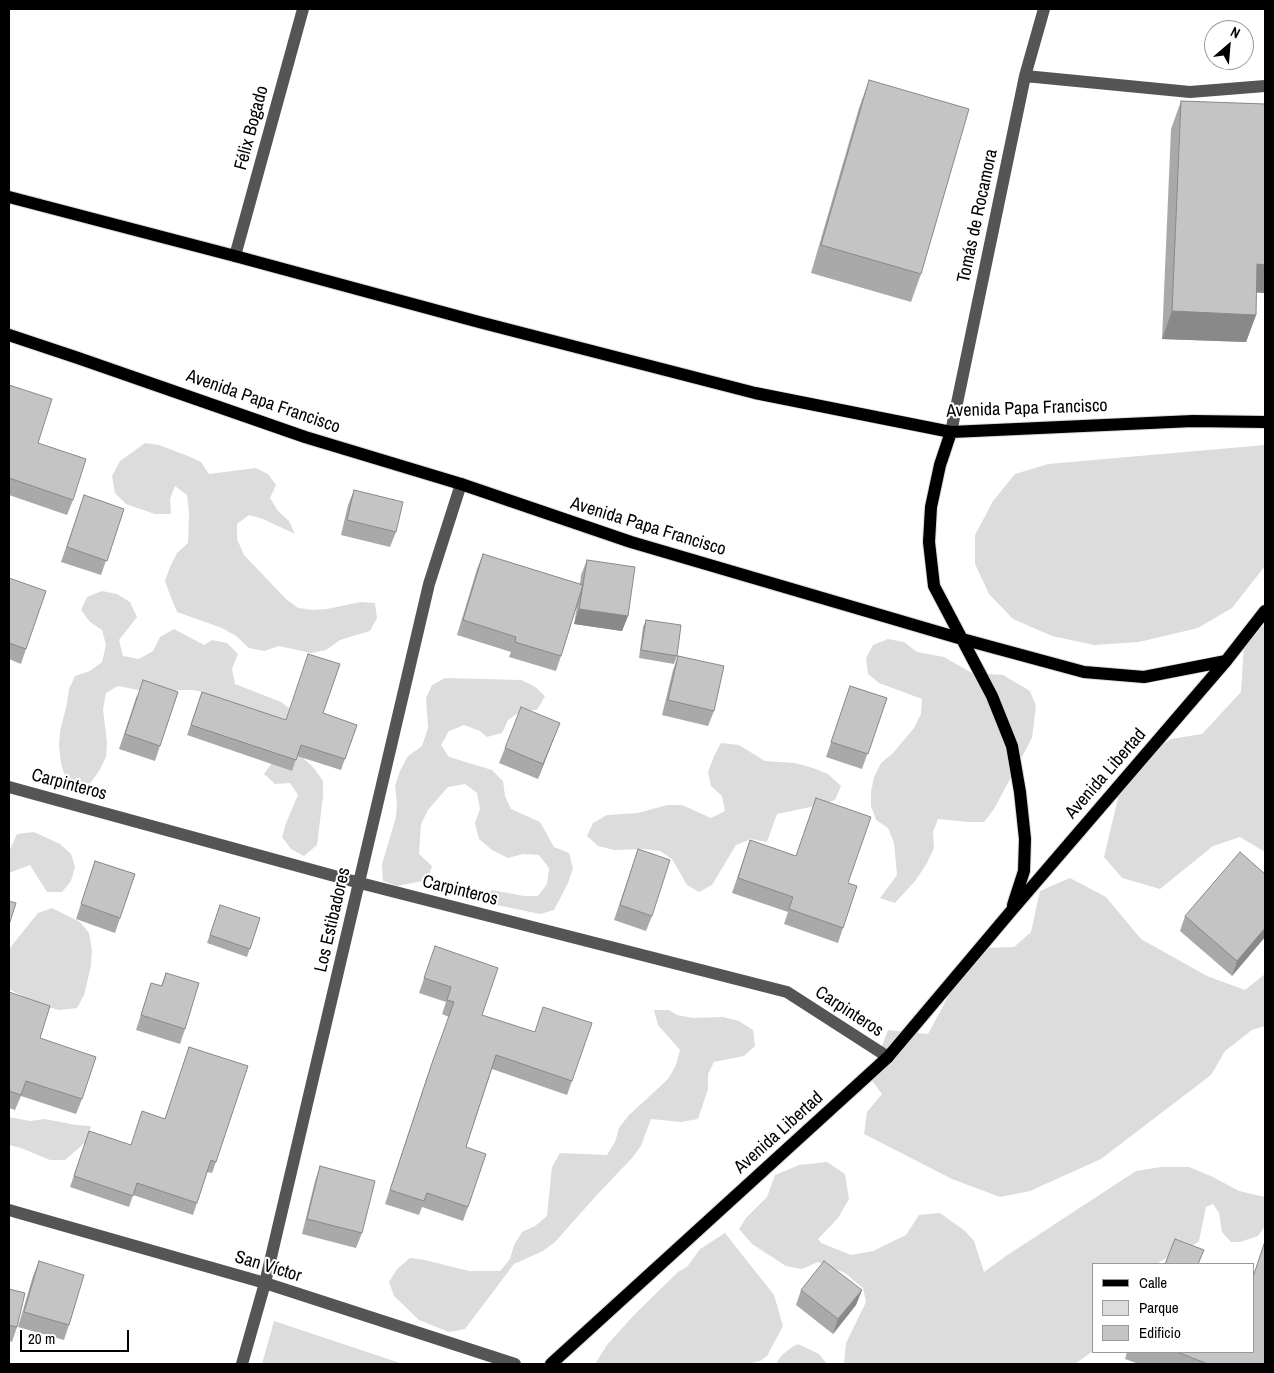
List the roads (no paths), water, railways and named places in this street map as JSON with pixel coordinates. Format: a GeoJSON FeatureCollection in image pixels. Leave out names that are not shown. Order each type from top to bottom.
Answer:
{"type":"FeatureCollection","features":[{"type":"Feature","properties":{"kind":"main road","name":"Avenida Papa Francisco"},"geometry":{"type":"LineString","coordinates":[[9,197],[755,393],[951,432],[1070,425],[1194,421],[1265,422]]}},
{"type":"Feature","properties":{"kind":"main road","name":"Avenida Papa Francisco"},"geometry":{"type":"LineString","coordinates":[[9,335],[305,437],[461,484],[630,542],[962,639],[1084,672],[1144,677],[1226,660]]}},
{"type":"Feature","properties":{"kind":"main road","name":"Avenida Libertad"},"geometry":{"type":"LineString","coordinates":[[951,432],[940,465],[931,507],[929,542],[934,586],[992,696],[1012,746],[1026,839],[1024,871],[1012,910]]}},
{"type":"Feature","properties":{"kind":"main road"},"geometry":{"type":"LineString","coordinates":[[1226,660],[1265,611]]}},
{"type":"Feature","properties":{"kind":"main road","name":"Avenida Libertad"},"geometry":{"type":"LineString","coordinates":[[551,1364],[888,1057],[1226,660]]}},
{"type":"Feature","properties":{"kind":"street","name":"Félix Bogado"},"geometry":{"type":"LineString","coordinates":[[235,256],[303,9]]}},
{"type":"Feature","properties":{"kind":"street","name":"Tomás de Rocamora"},"geometry":{"type":"LineString","coordinates":[[951,432],[1025,76],[1044,9]]}},
{"type":"Feature","properties":{"kind":"street"},"geometry":{"type":"LineString","coordinates":[[1025,76],[1190,92],[1265,86]]}},
{"type":"Feature","properties":{"kind":"street","name":"Los Estibadores"},"geometry":{"type":"LineString","coordinates":[[242,1364],[265,1283],[430,584],[461,484]]}},
{"type":"Feature","properties":{"kind":"street","name":"Carpinteros"},"geometry":{"type":"LineString","coordinates":[[9,787],[360,883],[787,992],[888,1057]]}},
{"type":"Feature","properties":{"kind":"street","name":"San Víctor"},"geometry":{"type":"LineString","coordinates":[[9,1210],[265,1283],[515,1364]]}}]}
